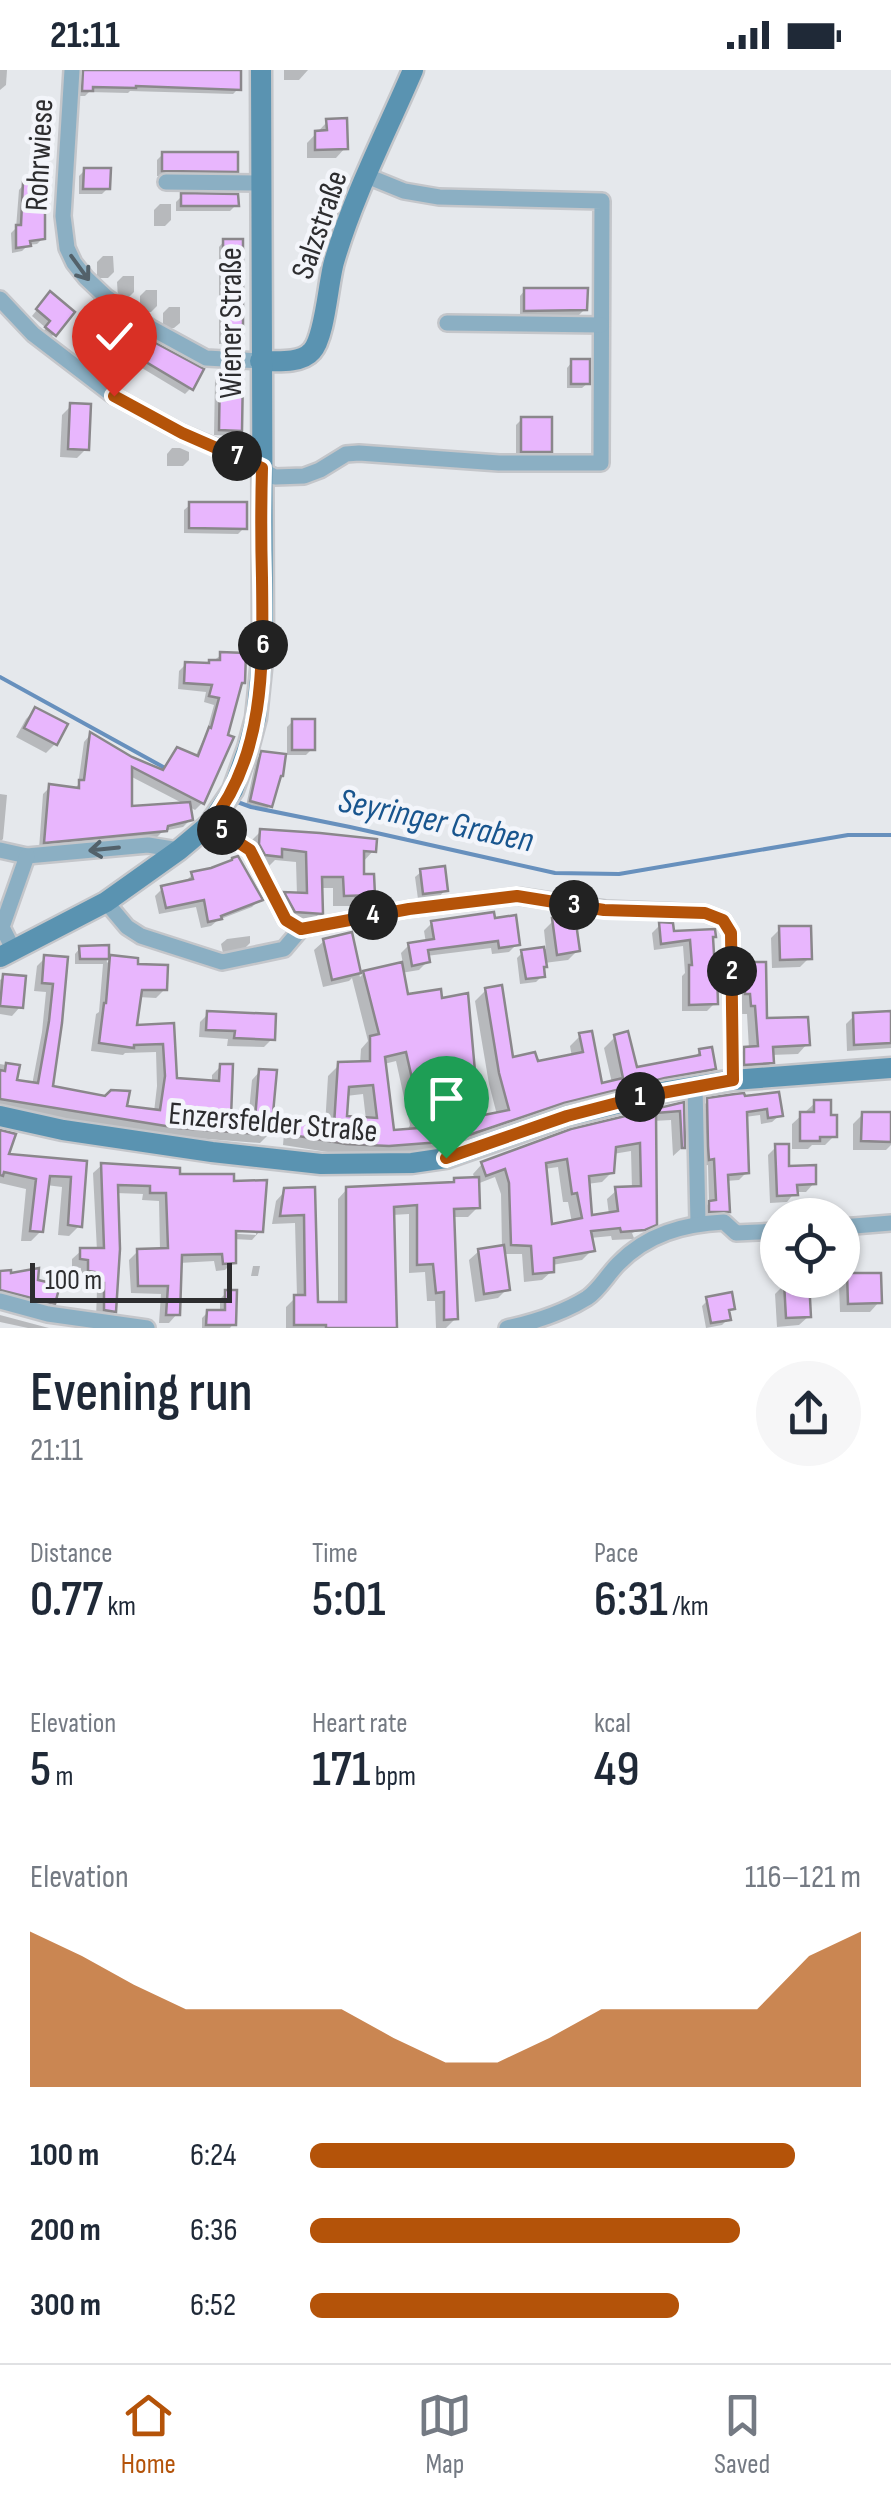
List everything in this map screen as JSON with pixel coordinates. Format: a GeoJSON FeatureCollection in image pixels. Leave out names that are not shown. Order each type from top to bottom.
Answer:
{"type":"FeatureCollection","features":[{"type":"Feature","properties":{"kind":"street","name":"Rohrwiese"},"geometry":{"type":"LineString","coordinates":[[72,70],[63,216],[67,248],[74,263],[121,307],[206,358],[260,362]]}},
{"type":"Feature","properties":{"kind":"street","name":"Wiener Straße"},"geometry":{"type":"LineString","coordinates":[[7,954],[106,902],[180,850],[213,820],[232,790],[248,748],[261,683],[263,650],[262,70]]}},
{"type":"Feature","properties":{"kind":"street","name":"Salzstraße"},"geometry":{"type":"LineString","coordinates":[[260,362],[300,358],[316,346],[338,248],[413,70]]}},
{"type":"Feature","properties":{"kind":"street"},"geometry":{"type":"LineString","coordinates":[[0,298],[33,334],[114,396],[276,477],[304,476],[346,454],[359,453],[498,463],[601,463],[602,201],[439,197],[404,190],[367,176]]}},
{"type":"Feature","properties":{"kind":"street"},"geometry":{"type":"LineString","coordinates":[[166,182],[260,183]]}},
{"type":"Feature","properties":{"kind":"street"},"geometry":{"type":"LineString","coordinates":[[447,323],[602,326]]}},
{"type":"Feature","properties":{"kind":"street"},"geometry":{"type":"LineString","coordinates":[[213,820],[250,850],[286,920],[301,929]]}},
{"type":"Feature","properties":{"kind":"street"},"geometry":{"type":"LineString","coordinates":[[0,850],[28,856],[148,845],[180,850]]}},
{"type":"Feature","properties":{"kind":"street"},"geometry":{"type":"LineString","coordinates":[[7,954],[1,927],[28,856]]}},
{"type":"Feature","properties":{"kind":"street"},"geometry":{"type":"LineString","coordinates":[[106,902],[127,928],[141,936],[222,962],[284,948],[301,929],[409,909],[517,896],[604,910],[705,913],[723,920],[731,933],[733,1080]]}},
{"type":"Feature","properties":{"kind":"street","name":"Enzersfelder Straße"},"geometry":{"type":"LineString","coordinates":[[0,1116],[63,1130],[212,1152],[322,1164],[412,1163],[446,1158],[567,1116],[695,1086],[891,1068]]}},
{"type":"Feature","properties":{"kind":"street"},"geometry":{"type":"LineString","coordinates":[[695,1086],[698,1223]]}},
{"type":"Feature","properties":{"kind":"street"},"geometry":{"type":"LineString","coordinates":[[507,1328],[566,1309],[591,1296],[630,1252],[655,1235],[698,1223],[724,1222],[736,1233],[760,1232]]}},
{"type":"Feature","properties":{"kind":"street"},"geometry":{"type":"LineString","coordinates":[[860,1226],[891,1223]]}},
{"type":"Feature","properties":{"kind":"street"},"geometry":{"type":"LineString","coordinates":[[0,1302],[48,1314],[147,1328]]}},
{"type":"Feature","properties":{"kind":"building"},"geometry":{"type":"Polygon","coordinates":[[[83,70],[241,70],[241,90],[136,86],[82,91],[83,70]]]}},
{"type":"Feature","properties":{"kind":"building"},"geometry":{"type":"Polygon","coordinates":[[[347,118],[348,149],[315,150],[315,131],[327,130],[326,119],[347,118]]]}},
{"type":"Feature","properties":{"kind":"building"},"geometry":{"type":"Polygon","coordinates":[[[162,152],[238,152],[238,172],[162,171],[162,152]]]}},
{"type":"Feature","properties":{"kind":"building"},"geometry":{"type":"Polygon","coordinates":[[[84,168],[111,168],[110,189],[83,189],[84,168]]]}},
{"type":"Feature","properties":{"kind":"building"},"geometry":{"type":"Polygon","coordinates":[[[23,182],[46,183],[49,198],[45,208],[45,239],[16,248],[16,225],[21,225],[23,182]]]}},
{"type":"Feature","properties":{"kind":"building"},"geometry":{"type":"Polygon","coordinates":[[[181,193],[238,194],[239,206],[181,206],[181,193]]]}},
{"type":"Feature","properties":{"kind":"building"},"geometry":{"type":"Polygon","coordinates":[[[223,239],[243,239],[243,339],[224,339],[223,239]]]}},
{"type":"Feature","properties":{"kind":"building"},"geometry":{"type":"Polygon","coordinates":[[[524,288],[588,288],[587,310],[524,311],[524,288]]]}},
{"type":"Feature","properties":{"kind":"building"},"geometry":{"type":"Polygon","coordinates":[[[50,291],[75,312],[56,336],[45,327],[50,321],[36,309],[50,291]]]}},
{"type":"Feature","properties":{"kind":"building"},"geometry":{"type":"Polygon","coordinates":[[[94,301],[112,315],[99,332],[80,319],[94,301]]]}},
{"type":"Feature","properties":{"kind":"building"},"geometry":{"type":"Polygon","coordinates":[[[109,340],[124,350],[128,343],[138,350],[120,375],[111,369],[108,373],[93,363],[109,340]]]}},
{"type":"Feature","properties":{"kind":"building"},"geometry":{"type":"Polygon","coordinates":[[[152,341],[204,369],[193,390],[141,359],[152,341]]]}},
{"type":"Feature","properties":{"kind":"building"},"geometry":{"type":"Polygon","coordinates":[[[571,359],[590,359],[590,384],[571,384],[571,359]]]}},
{"type":"Feature","properties":{"kind":"building"},"geometry":{"type":"Polygon","coordinates":[[[220,371],[243,372],[242,431],[219,430],[220,371]]]}},
{"type":"Feature","properties":{"kind":"building"},"geometry":{"type":"Polygon","coordinates":[[[70,403],[91,404],[89,450],[68,449],[70,403]]]}},
{"type":"Feature","properties":{"kind":"building"},"geometry":{"type":"Polygon","coordinates":[[[521,417],[552,417],[552,452],[521,452],[521,417]]]}},
{"type":"Feature","properties":{"kind":"building"},"geometry":{"type":"Polygon","coordinates":[[[189,502],[247,502],[247,529],[189,528],[189,502]]]}},
{"type":"Feature","properties":{"kind":"building"},"geometry":{"type":"Polygon","coordinates":[[[220,652],[246,653],[245,683],[228,735],[234,737],[204,804],[132,767],[132,806],[190,802],[193,820],[168,826],[167,831],[44,843],[49,784],[79,788],[79,780],[84,780],[90,732],[163,770],[177,747],[198,756],[219,698],[209,696],[212,685],[184,683],[185,662],[220,660],[220,652]]]}},
{"type":"Feature","properties":{"kind":"building"},"geometry":{"type":"Polygon","coordinates":[[[35,707],[68,724],[57,745],[24,728],[35,707]]]}},
{"type":"Feature","properties":{"kind":"building"},"geometry":{"type":"Polygon","coordinates":[[[292,719],[315,719],[315,750],[292,750],[292,719]]]}},
{"type":"Feature","properties":{"kind":"building"},"geometry":{"type":"Polygon","coordinates":[[[261,751],[286,754],[272,807],[250,801],[261,751]]]}},
{"type":"Feature","properties":{"kind":"building"},"geometry":{"type":"Polygon","coordinates":[[[260,829],[377,839],[376,852],[364,851],[364,874],[374,874],[375,895],[344,896],[343,877],[322,877],[323,914],[295,912],[284,892],[307,893],[306,852],[282,849],[282,857],[265,855],[259,844],[260,829]]]}},
{"type":"Feature","properties":{"kind":"building"},"geometry":{"type":"Polygon","coordinates":[[[238,856],[263,900],[208,922],[204,900],[166,908],[161,886],[193,879],[191,872],[238,856]]]}},
{"type":"Feature","properties":{"kind":"building"},"geometry":{"type":"Polygon","coordinates":[[[445,866],[448,891],[423,894],[420,869],[445,866]]]}},
{"type":"Feature","properties":{"kind":"building"},"geometry":{"type":"Polygon","coordinates":[[[494,912],[495,918],[516,915],[520,945],[499,948],[498,941],[428,950],[430,962],[412,966],[408,943],[434,939],[431,921],[494,912]]]}},
{"type":"Feature","properties":{"kind":"building"},"geometry":{"type":"Polygon","coordinates":[[[575,916],[580,951],[557,955],[552,918],[575,916]]]}},
{"type":"Feature","properties":{"kind":"building"},"geometry":{"type":"Polygon","coordinates":[[[659,922],[673,923],[674,931],[715,929],[718,1004],[689,1005],[690,940],[661,944],[659,922]]]}},
{"type":"Feature","properties":{"kind":"building"},"geometry":{"type":"Polygon","coordinates":[[[779,926],[811,926],[812,959],[780,960],[779,926]]]}},
{"type":"Feature","properties":{"kind":"building"},"geometry":{"type":"Polygon","coordinates":[[[352,932],[361,973],[332,980],[323,939],[352,932]]]}},
{"type":"Feature","properties":{"kind":"building"},"geometry":{"type":"Polygon","coordinates":[[[109,945],[109,959],[80,959],[79,946],[109,945]]]}},
{"type":"Feature","properties":{"kind":"building"},"geometry":{"type":"Polygon","coordinates":[[[544,947],[545,977],[526,979],[521,950],[544,947]]]}},
{"type":"Feature","properties":{"kind":"building"},"geometry":{"type":"Polygon","coordinates":[[[44,955],[68,957],[53,1086],[105,1096],[111,1090],[130,1091],[127,1106],[160,1110],[165,1076],[163,1044],[134,1048],[99,1043],[110,955],[138,958],[138,964],[168,965],[167,990],[142,990],[137,1025],[174,1023],[177,1078],[219,1081],[220,1064],[233,1064],[231,1118],[255,1120],[259,1069],[277,1070],[271,1135],[178,1128],[0,1099],[0,1070],[5,1071],[6,1063],[20,1065],[17,1080],[38,1083],[53,984],[42,983],[44,955]]]}},
{"type":"Feature","properties":{"kind":"building"},"geometry":{"type":"Polygon","coordinates":[[[402,962],[408,994],[441,989],[442,998],[468,993],[479,1116],[509,1110],[485,988],[502,985],[513,1057],[535,1052],[538,1061],[583,1052],[579,1033],[592,1031],[602,1083],[623,1078],[614,1035],[628,1031],[637,1067],[700,1055],[699,1049],[712,1047],[716,1069],[564,1103],[454,1141],[389,1146],[292,1135],[294,1120],[334,1125],[338,1062],[370,1061],[370,1036],[379,1034],[363,971],[402,962]],[[406,1052],[385,1057],[394,1130],[418,1128],[416,1115],[420,1114],[406,1052]],[[373,1085],[349,1087],[347,1116],[377,1118],[373,1085]]]}},
{"type":"Feature","properties":{"kind":"building"},"geometry":{"type":"Polygon","coordinates":[[[744,962],[766,962],[767,1018],[808,1017],[810,1045],[773,1047],[774,1063],[744,1065],[744,1047],[758,1046],[755,1006],[751,1006],[750,994],[745,994],[744,962]]]}},
{"type":"Feature","properties":{"kind":"building"},"geometry":{"type":"Polygon","coordinates":[[[3,974],[26,976],[23,1008],[0,1006],[3,974]]]}},
{"type":"Feature","properties":{"kind":"building"},"geometry":{"type":"Polygon","coordinates":[[[207,1011],[276,1014],[275,1040],[234,1038],[235,1031],[206,1030],[207,1011]]]}},
{"type":"Feature","properties":{"kind":"building"},"geometry":{"type":"Polygon","coordinates":[[[891,1011],[891,1043],[854,1045],[853,1013],[891,1011]]]}},
{"type":"Feature","properties":{"kind":"building"},"geometry":{"type":"Polygon","coordinates":[[[779,1092],[783,1116],[768,1118],[767,1109],[747,1112],[749,1173],[728,1175],[730,1212],[709,1212],[709,1201],[716,1200],[714,1159],[709,1160],[707,1098],[779,1092]]]}},
{"type":"Feature","properties":{"kind":"building"},"geometry":{"type":"Polygon","coordinates":[[[814,1100],[831,1100],[831,1115],[837,1115],[837,1137],[800,1141],[800,1112],[814,1112],[814,1100]]]}},
{"type":"Feature","properties":{"kind":"building"},"geometry":{"type":"Polygon","coordinates":[[[684,1102],[685,1148],[680,1111],[656,1113],[657,1225],[645,1230],[591,1231],[595,1251],[554,1258],[554,1272],[533,1274],[531,1246],[511,1245],[505,1169],[486,1176],[481,1162],[571,1129],[684,1102]],[[640,1143],[616,1147],[614,1173],[589,1176],[592,1215],[618,1211],[615,1187],[641,1186],[640,1143]],[[567,1159],[546,1163],[552,1224],[582,1218],[577,1193],[572,1194],[567,1159]]]}},
{"type":"Feature","properties":{"kind":"building"},"geometry":{"type":"Polygon","coordinates":[[[862,1112],[891,1112],[891,1142],[861,1141],[862,1112]]]}},
{"type":"Feature","properties":{"kind":"building"},"geometry":{"type":"Polygon","coordinates":[[[0,1130],[16,1134],[9,1154],[87,1161],[82,1227],[68,1225],[71,1177],[50,1176],[43,1232],[30,1231],[36,1179],[4,1172],[0,1175],[0,1130]]]}},
{"type":"Feature","properties":{"kind":"building"},"geometry":{"type":"Polygon","coordinates":[[[775,1144],[789,1144],[789,1166],[816,1165],[816,1184],[797,1185],[798,1195],[777,1196],[775,1144]]]}},
{"type":"Feature","properties":{"kind":"building"},"geometry":{"type":"Polygon","coordinates":[[[101,1163],[180,1168],[180,1174],[234,1174],[234,1181],[267,1180],[263,1232],[236,1231],[236,1263],[223,1264],[222,1254],[182,1255],[180,1315],[166,1315],[168,1286],[138,1286],[137,1249],[168,1248],[166,1193],[150,1193],[150,1186],[118,1185],[120,1249],[116,1312],[104,1310],[104,1283],[95,1283],[95,1272],[88,1271],[88,1260],[80,1259],[80,1248],[104,1248],[101,1163]]]}},
{"type":"Feature","properties":{"kind":"building"},"geometry":{"type":"Polygon","coordinates":[[[479,1177],[480,1208],[454,1209],[458,1319],[444,1320],[444,1292],[436,1293],[433,1264],[417,1265],[417,1205],[394,1207],[397,1328],[294,1325],[294,1295],[305,1295],[304,1215],[280,1216],[284,1188],[315,1187],[318,1302],[346,1302],[346,1187],[454,1182],[454,1178],[479,1177]]]}},
{"type":"Feature","properties":{"kind":"building"},"geometry":{"type":"Polygon","coordinates":[[[504,1245],[510,1290],[484,1294],[478,1249],[504,1245]]]}},
{"type":"Feature","properties":{"kind":"building"},"geometry":{"type":"Polygon","coordinates":[[[39,1268],[38,1280],[60,1285],[55,1304],[0,1290],[0,1271],[39,1268]]]}},
{"type":"Feature","properties":{"kind":"building"},"geometry":{"type":"Polygon","coordinates":[[[860,1273],[881,1273],[882,1303],[848,1304],[848,1298],[860,1298],[860,1273]]]}},
{"type":"Feature","properties":{"kind":"building"},"geometry":{"type":"Polygon","coordinates":[[[225,1290],[237,1290],[236,1325],[206,1325],[207,1310],[225,1310],[225,1290]]]}},
{"type":"Feature","properties":{"kind":"building"},"geometry":{"type":"Polygon","coordinates":[[[732,1292],[735,1309],[729,1310],[731,1320],[711,1323],[706,1297],[732,1292]]]}},
{"type":"Feature","properties":{"kind":"building"},"geometry":{"type":"Polygon","coordinates":[[[785,1298],[810,1298],[811,1317],[786,1318],[785,1298]]]}},
{"type":"Feature","properties":{"kind":"waterway","name":"Seyringer Graben"},"geometry":{"type":"LineString","coordinates":[[0,677],[165,768]]}},
{"type":"Feature","properties":{"kind":"waterway","name":"Seyringer Graben"},"geometry":{"type":"LineString","coordinates":[[232,800],[555,873],[619,874],[848,835],[891,835]]}},
{"type":"Feature","properties":{"kind":"route"},"geometry":{"type":"LineString","coordinates":[[114,396],[182,433],[262,468],[263,650],[256,718],[240,772],[210,824],[250,850],[286,920],[301,929],[409,909],[517,896],[604,910],[705,913],[723,920],[731,933],[733,1080],[640,1097],[567,1116],[446,1158]]}}]}
